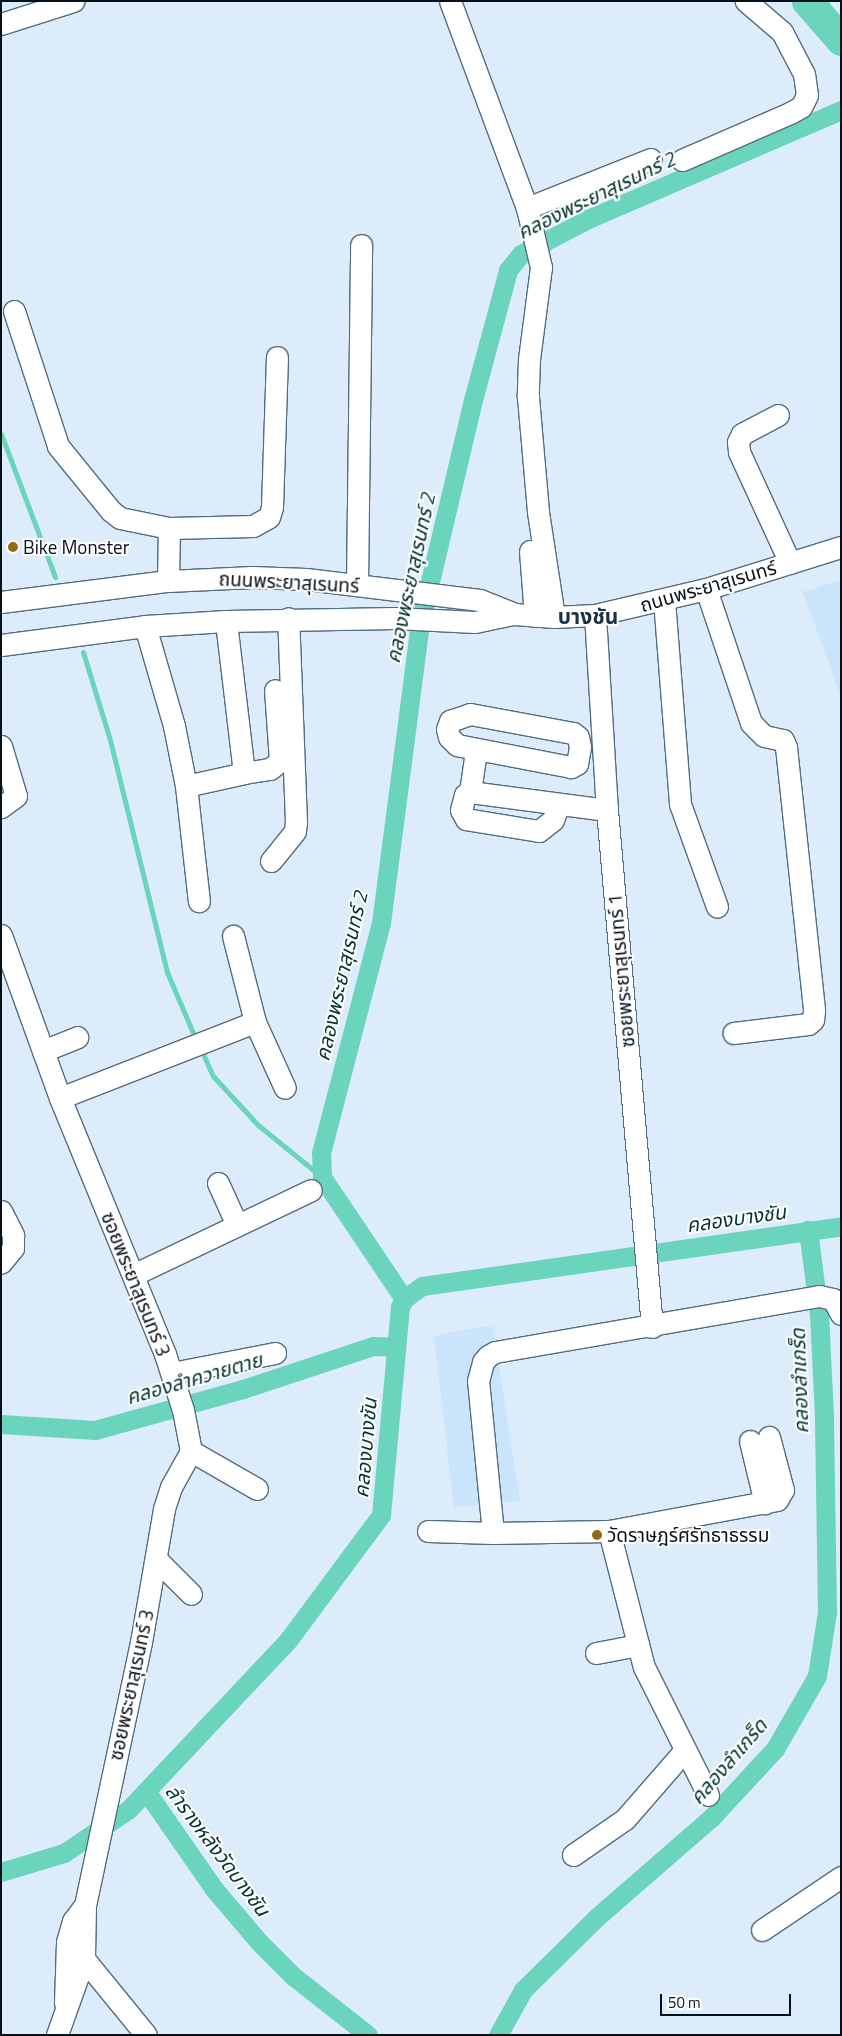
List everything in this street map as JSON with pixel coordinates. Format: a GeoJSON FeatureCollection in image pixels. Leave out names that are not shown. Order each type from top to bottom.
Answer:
{"type":"FeatureCollection","features":[{"type":"Feature","properties":{"kind":"street"},"geometry":{"type":"LineString","coordinates":[[1,24],[48,5],[73,1]]}},
{"type":"Feature","properties":{"kind":"street"},"geometry":{"type":"LineString","coordinates":[[450,1],[527,208],[541,267],[529,359],[528,397],[538,512],[544,616]]}},
{"type":"Feature","properties":{"kind":"street"},"geometry":{"type":"LineString","coordinates":[[682,160],[790,113],[801,107],[807,95],[804,74],[782,32],[746,1]]}},
{"type":"Feature","properties":{"kind":"street"},"geometry":{"type":"LineString","coordinates":[[527,208],[651,159]]}},
{"type":"Feature","properties":{"kind":"street"},"geometry":{"type":"LineString","coordinates":[[357,585],[361,245]]}},
{"type":"Feature","properties":{"kind":"street"},"geometry":{"type":"LineString","coordinates":[[14,311],[58,446],[67,460],[120,518],[169,528],[253,526],[269,518],[272,507],[277,358]]}},
{"type":"Feature","properties":{"kind":"street"},"geometry":{"type":"LineString","coordinates":[[778,415],[742,434],[738,442],[739,452],[790,562]]}},
{"type":"Feature","properties":{"kind":"street"},"geometry":{"type":"LineString","coordinates":[[168,581],[169,528]]}},
{"type":"Feature","properties":{"kind":"street","name":"ถนนพระยาสุเรนทร์"},"geometry":{"type":"LineString","coordinates":[[1,645],[145,626],[226,621],[288,618],[395,618],[475,622],[514,614],[544,616],[595,615],[706,589],[841,547]]}},
{"type":"Feature","properties":{"kind":"street","name":"ถนนพระยาสุเรนทร์"},"geometry":{"type":"LineString","coordinates":[[1,602],[168,581],[252,576],[398,589],[480,600],[514,614]]}},
{"type":"Feature","properties":{"kind":"street"},"geometry":{"type":"LineString","coordinates":[[706,589],[750,723],[764,736],[782,740],[786,747],[814,1011],[813,1020],[808,1024],[734,1033]]}},
{"type":"Feature","properties":{"kind":"street"},"geometry":{"type":"LineString","coordinates":[[664,600],[680,804],[717,907]]}},
{"type":"Feature","properties":{"kind":"street","name":"ซอยพระยาสุเรนทร์ 1"},"geometry":{"type":"LineString","coordinates":[[595,615],[607,810],[652,1327]]}},
{"type":"Feature","properties":{"kind":"street"},"geometry":{"type":"LineString","coordinates":[[271,861],[295,831],[296,822],[288,618]]}},
{"type":"Feature","properties":{"kind":"street"},"geometry":{"type":"LineString","coordinates":[[226,621],[244,773]]}},
{"type":"Feature","properties":{"kind":"street"},"geometry":{"type":"LineString","coordinates":[[145,626],[174,726],[186,786],[199,901]]}},
{"type":"Feature","properties":{"kind":"street"},"geometry":{"type":"LineString","coordinates":[[186,786],[244,773],[270,770],[280,761],[276,690]]}},
{"type":"Feature","properties":{"kind":"street"},"geometry":{"type":"LineString","coordinates":[[470,714],[572,732],[578,737],[580,756],[577,764],[570,767],[476,751],[457,745],[449,737],[447,729],[457,716],[470,714]]}},
{"type":"Feature","properties":{"kind":"street"},"geometry":{"type":"LineString","coordinates":[[1,746],[16,796],[1,807]]}},
{"type":"Feature","properties":{"kind":"street"},"geometry":{"type":"LineString","coordinates":[[470,792],[476,751]]}},
{"type":"Feature","properties":{"kind":"street"},"geometry":{"type":"LineString","coordinates":[[559,804],[547,827],[522,831],[466,819],[461,810],[465,795],[470,792],[607,810]]}},
{"type":"Feature","properties":{"kind":"street","name":"ซอยพระยาสุเรนทร์ 3"},"geometry":{"type":"LineString","coordinates":[[1,935],[60,1098],[173,1377],[191,1445],[171,1487],[164,1509],[157,1560],[85,1905]]}},
{"type":"Feature","properties":{"kind":"street"},"geometry":{"type":"LineString","coordinates":[[233,936],[255,1022],[286,1088]]}},
{"type":"Feature","properties":{"kind":"street"},"geometry":{"type":"LineString","coordinates":[[60,1098],[255,1022]]}},
{"type":"Feature","properties":{"kind":"street"},"geometry":{"type":"LineString","coordinates":[[43,1051],[77,1037]]}},
{"type":"Feature","properties":{"kind":"street"},"geometry":{"type":"LineString","coordinates":[[218,1183],[237,1225]]}},
{"type":"Feature","properties":{"kind":"street"},"geometry":{"type":"LineString","coordinates":[[133,1275],[311,1190]]}},
{"type":"Feature","properties":{"kind":"street"},"geometry":{"type":"LineString","coordinates":[[1,1211],[13,1235],[13,1248],[1,1263]]}},
{"type":"Feature","properties":{"kind":"street"},"geometry":{"type":"LineString","coordinates":[[493,1533],[478,1381],[483,1362],[494,1352],[652,1327],[820,1296],[833,1299],[841,1314]]}},
{"type":"Feature","properties":{"kind":"street"},"geometry":{"type":"LineString","coordinates":[[173,1377],[275,1353]]}},
{"type":"Feature","properties":{"kind":"street"},"geometry":{"type":"LineString","coordinates":[[428,1531],[493,1533],[609,1530],[765,1503],[760,1439]]}},
{"type":"Feature","properties":{"kind":"street"},"geometry":{"type":"LineString","coordinates":[[191,1445],[257,1489]]}},
{"type":"Feature","properties":{"kind":"street"},"geometry":{"type":"LineString","coordinates":[[609,1530],[644,1667],[708,1795]]}},
{"type":"Feature","properties":{"kind":"street"},"geometry":{"type":"LineString","coordinates":[[157,1560],[191,1594]]}},
{"type":"Feature","properties":{"kind":"street"},"geometry":{"type":"LineString","coordinates":[[596,1653],[638,1645]]}},
{"type":"Feature","properties":{"kind":"street"},"geometry":{"type":"LineString","coordinates":[[573,1855],[625,1819],[685,1750]]}},
{"type":"Feature","properties":{"kind":"street"},"geometry":{"type":"LineString","coordinates":[[762,1930],[841,1877]]}},
{"type":"Feature","properties":{"kind":"street"},"geometry":{"type":"LineString","coordinates":[[57,2035],[65,2007],[84,1959],[85,1905]]}},
{"type":"Feature","properties":{"kind":"street"},"geometry":{"type":"LineString","coordinates":[[65,2007],[67,1942],[73,1921],[85,1905]]}},
{"type":"Feature","properties":{"kind":"street"},"geometry":{"type":"LineString","coordinates":[[84,1959],[146,2035]]}},
{"type":"Feature","properties":{"kind":"shaded area"},"geometry":{"type":"Polygon","coordinates":[[[841,580],[841,697],[803,592],[841,580]]]}},
{"type":"Feature","properties":{"kind":"shaded area"},"geometry":{"type":"Polygon","coordinates":[[[479,1327],[493,1327],[520,1501],[454,1508],[434,1336],[479,1327]]]}},
{"type":"Feature","properties":{"kind":"waterway"},"geometry":{"type":"LineString","coordinates":[[807,1],[841,40]]}},
{"type":"Feature","properties":{"kind":"waterway","name":"คลองพระยาสุเรนทร์ 2"},"geometry":{"type":"LineString","coordinates":[[404,1299],[322,1177],[321,1153],[381,923],[420,624],[473,400],[508,270],[521,254],[588,219],[841,110]]}},
{"type":"Feature","properties":{"kind":"waterway"},"geometry":{"type":"LineString","coordinates":[[1,434],[55,577]]}},
{"type":"Feature","properties":{"kind":"waterway"},"geometry":{"type":"LineString","coordinates":[[83,652],[110,740],[167,972],[196,1040]]}},
{"type":"Feature","properties":{"kind":"waterway"},"geometry":{"type":"LineString","coordinates":[[200,1047],[213,1076],[258,1125],[322,1177]]}},
{"type":"Feature","properties":{"kind":"waterway","name":"คลองบางชัน"},"geometry":{"type":"LineString","coordinates":[[1,1872],[64,1853],[129,1809],[289,1639],[381,1515],[400,1307],[404,1299],[422,1286],[841,1226]]}},
{"type":"Feature","properties":{"kind":"waterway","name":"คลองลำเกร็ด"},"geometry":{"type":"LineString","coordinates":[[498,2035],[523,1990],[597,1917],[711,1818],[775,1749],[817,1676],[827,1612],[824,1416],[819,1315],[808,1230]]}},
{"type":"Feature","properties":{"kind":"waterway","name":"คลองลำควายตาย"},"geometry":{"type":"LineString","coordinates":[[1,1424],[95,1430],[243,1389],[373,1346],[396,1347]]}},
{"type":"Feature","properties":{"kind":"waterway","name":"ลำรางหลังวัดบางชัน"},"geometry":{"type":"LineString","coordinates":[[146,1791],[214,1889],[260,1943],[293,1976],[368,2035]]}},
{"type":"Feature","properties":{"kind":"place","name":"Bike Monster"},"geometry":{"type":"Point","coordinates":[13,547]}},
{"type":"Feature","properties":{"kind":"place","name":"วัดราษฎร์ศรัทธาธรรม"},"geometry":{"type":"Point","coordinates":[597,1535]}},
{"type":"Feature","properties":{"kind":"district","name":"บางชัน"},"geometry":{"type":"Point","coordinates":[588,616]}}]}
